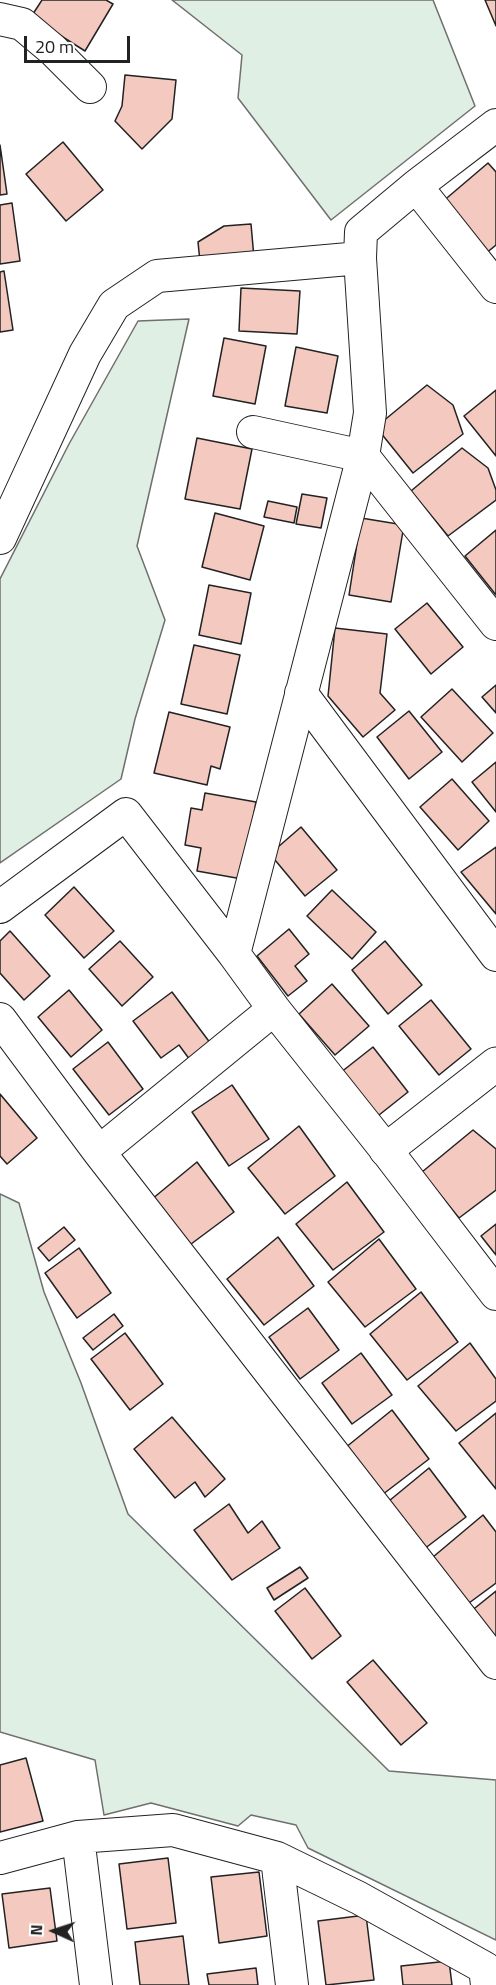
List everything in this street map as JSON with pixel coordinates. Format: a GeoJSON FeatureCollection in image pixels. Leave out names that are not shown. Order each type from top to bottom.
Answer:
{"type":"FeatureCollection","features":[{"type":"Feature","properties":{"kind":"street"},"geometry":{"type":"LineString","coordinates":[[0,19],[22,24],[53,50],[90,87]]}},
{"type":"Feature","properties":{"kind":"street"},"geometry":{"type":"LineString","coordinates":[[234,954],[363,456],[370,413],[360,258],[361,232],[416,186],[496,125]]}},
{"type":"Feature","properties":{"kind":"street"},"geometry":{"type":"LineString","coordinates":[[416,186],[496,287]]}},
{"type":"Feature","properties":{"kind":"street"},"geometry":{"type":"LineString","coordinates":[[0,538],[85,354],[114,305],[157,276],[360,258]]}},
{"type":"Feature","properties":{"kind":"street"},"geometry":{"type":"LineString","coordinates":[[253,432],[363,456],[496,624]]}},
{"type":"Feature","properties":{"kind":"street"},"geometry":{"type":"LineString","coordinates":[[301,693],[496,955]]}},
{"type":"Feature","properties":{"kind":"street"},"geometry":{"type":"LineString","coordinates":[[0,907],[126,814],[274,1009],[496,1294]]}},
{"type":"Feature","properties":{"kind":"street"},"geometry":{"type":"LineString","coordinates":[[99,1152],[274,1009]]}},
{"type":"Feature","properties":{"kind":"street"},"geometry":{"type":"LineString","coordinates":[[0,1019],[99,1152],[496,1663]]}},
{"type":"Feature","properties":{"kind":"street"},"geometry":{"type":"LineString","coordinates":[[386,1150],[496,1064]]}},
{"type":"Feature","properties":{"kind":"street"},"geometry":{"type":"LineString","coordinates":[[0,1858],[78,1837],[173,1830],[277,1858],[359,1898],[484,1968],[486,1985]]}},
{"type":"Feature","properties":{"kind":"street"},"geometry":{"type":"LineString","coordinates":[[78,1837],[96,1985]]}},
{"type":"Feature","properties":{"kind":"street"},"geometry":{"type":"LineString","coordinates":[[277,1858],[292,1985]]}},
{"type":"Feature","properties":{"kind":"green space"},"geometry":{"type":"Polygon","coordinates":[[[172,0],[433,0],[475,106],[331,220],[238,98],[242,55],[172,0]]]}},
{"type":"Feature","properties":{"kind":"green space"},"geometry":{"type":"Polygon","coordinates":[[[189,319],[137,546],[165,620],[135,719],[121,779],[0,863],[0,579],[69,444],[138,321],[189,319]]]}},
{"type":"Feature","properties":{"kind":"green space"},"geometry":{"type":"Polygon","coordinates":[[[0,1194],[19,1203],[44,1292],[81,1383],[128,1514],[389,1771],[496,1780],[496,1940],[308,1848],[296,1825],[251,1815],[238,1826],[151,1803],[104,1815],[95,1760],[0,1732],[0,1194]]]}},
{"type":"Feature","properties":{"kind":"building"},"geometry":{"type":"Polygon","coordinates":[[[42,0],[106,0],[113,4],[85,51],[31,17],[42,0]]]}},
{"type":"Feature","properties":{"kind":"building"},"geometry":{"type":"Polygon","coordinates":[[[485,0],[496,0],[496,26],[485,0]]]}},
{"type":"Feature","properties":{"kind":"building"},"geometry":{"type":"Polygon","coordinates":[[[125,75],[176,80],[172,119],[142,149],[115,121],[122,106],[125,75]]]}},
{"type":"Feature","properties":{"kind":"building"},"geometry":{"type":"Polygon","coordinates":[[[63,142],[103,190],[66,221],[26,174],[63,142]]]}},
{"type":"Feature","properties":{"kind":"building"},"geometry":{"type":"Polygon","coordinates":[[[0,145],[7,194],[0,195],[0,145]]]}},
{"type":"Feature","properties":{"kind":"building"},"geometry":{"type":"Polygon","coordinates":[[[488,163],[496,172],[496,245],[485,254],[441,203],[488,163]]]}},
{"type":"Feature","properties":{"kind":"building"},"geometry":{"type":"Polygon","coordinates":[[[12,203],[20,261],[0,264],[0,205],[12,203]]]}},
{"type":"Feature","properties":{"kind":"building"},"geometry":{"type":"Polygon","coordinates":[[[251,224],[254,258],[200,262],[198,242],[224,226],[251,224]]]}},
{"type":"Feature","properties":{"kind":"building"},"geometry":{"type":"Polygon","coordinates":[[[4,271],[13,330],[0,332],[0,272],[4,271]]]}},
{"type":"Feature","properties":{"kind":"building"},"geometry":{"type":"Polygon","coordinates":[[[241,288],[300,291],[297,334],[239,331],[241,288]]]}},
{"type":"Feature","properties":{"kind":"building"},"geometry":{"type":"Polygon","coordinates":[[[224,338],[266,346],[255,404],[213,396],[224,338]]]}},
{"type":"Feature","properties":{"kind":"building"},"geometry":{"type":"Polygon","coordinates":[[[296,347],[338,356],[327,413],[285,406],[296,347]]]}},
{"type":"Feature","properties":{"kind":"building"},"geometry":{"type":"Polygon","coordinates":[[[427,385],[453,405],[463,434],[413,473],[376,427],[427,385]]]}},
{"type":"Feature","properties":{"kind":"building"},"geometry":{"type":"Polygon","coordinates":[[[496,390],[496,456],[464,416],[496,390]]]}},
{"type":"Feature","properties":{"kind":"building"},"geometry":{"type":"Polygon","coordinates":[[[197,438],[252,449],[240,509],[185,499],[197,438]]]}},
{"type":"Feature","properties":{"kind":"building"},"geometry":{"type":"Polygon","coordinates":[[[462,448],[488,468],[496,490],[496,500],[448,536],[411,491],[462,448]]]}},
{"type":"Feature","properties":{"kind":"building"},"geometry":{"type":"Polygon","coordinates":[[[302,494],[327,498],[321,528],[296,524],[302,494]]]}},
{"type":"Feature","properties":{"kind":"building"},"geometry":{"type":"Polygon","coordinates":[[[268,501],[297,507],[294,523],[264,517],[268,501]]]}},
{"type":"Feature","properties":{"kind":"building"},"geometry":{"type":"Polygon","coordinates":[[[215,513],[264,526],[250,580],[202,567],[215,513]]]}},
{"type":"Feature","properties":{"kind":"building"},"geometry":{"type":"Polygon","coordinates":[[[361,518],[404,525],[391,602],[349,595],[361,518]]]}},
{"type":"Feature","properties":{"kind":"building"},"geometry":{"type":"Polygon","coordinates":[[[496,530],[496,595],[465,556],[496,530]]]}},
{"type":"Feature","properties":{"kind":"building"},"geometry":{"type":"Polygon","coordinates":[[[209,585],[251,593],[241,644],[199,635],[209,585]]]}},
{"type":"Feature","properties":{"kind":"building"},"geometry":{"type":"Polygon","coordinates":[[[427,603],[463,647],[431,674],[395,629],[427,603]]]}},
{"type":"Feature","properties":{"kind":"building"},"geometry":{"type":"Polygon","coordinates":[[[335,628],[387,634],[380,693],[395,710],[363,737],[328,696],[335,628]]]}},
{"type":"Feature","properties":{"kind":"building"},"geometry":{"type":"Polygon","coordinates":[[[194,645],[240,655],[227,714],[181,704],[194,645]]]}},
{"type":"Feature","properties":{"kind":"building"},"geometry":{"type":"Polygon","coordinates":[[[496,685],[496,713],[482,697],[496,685]]]}},
{"type":"Feature","properties":{"kind":"building"},"geometry":{"type":"Polygon","coordinates":[[[452,689],[493,733],[462,762],[421,717],[452,689]]]}},
{"type":"Feature","properties":{"kind":"building"},"geometry":{"type":"Polygon","coordinates":[[[409,711],[442,752],[409,779],[377,737],[409,711]]]}},
{"type":"Feature","properties":{"kind":"building"},"geometry":{"type":"Polygon","coordinates":[[[169,712],[230,727],[220,769],[211,766],[207,785],[154,773],[169,712]]]}},
{"type":"Feature","properties":{"kind":"building"},"geometry":{"type":"Polygon","coordinates":[[[496,762],[496,812],[472,782],[496,762]]]}},
{"type":"Feature","properties":{"kind":"building"},"geometry":{"type":"Polygon","coordinates":[[[452,779],[489,821],[458,850],[420,807],[452,779]]]}},
{"type":"Feature","properties":{"kind":"building"},"geometry":{"type":"Polygon","coordinates":[[[205,793],[256,802],[242,879],[197,871],[201,848],[185,845],[191,808],[202,810],[205,793]]]}},
{"type":"Feature","properties":{"kind":"building"},"geometry":{"type":"Polygon","coordinates":[[[301,827],[337,870],[305,896],[270,854],[301,827]]]}},
{"type":"Feature","properties":{"kind":"building"},"geometry":{"type":"Polygon","coordinates":[[[496,847],[496,914],[461,872],[496,847]]]}},
{"type":"Feature","properties":{"kind":"building"},"geometry":{"type":"Polygon","coordinates":[[[74,887],[114,931],[84,958],[45,915],[74,887]]]}},
{"type":"Feature","properties":{"kind":"building"},"geometry":{"type":"Polygon","coordinates":[[[332,890],[376,932],[352,959],[307,916],[332,890]]]}},
{"type":"Feature","properties":{"kind":"building"},"geometry":{"type":"Polygon","coordinates":[[[289,929],[309,954],[295,966],[307,981],[288,996],[257,956],[289,929]]]}},
{"type":"Feature","properties":{"kind":"building"},"geometry":{"type":"Polygon","coordinates":[[[10,931],[50,976],[24,1000],[0,973],[0,941],[10,931]]]}},
{"type":"Feature","properties":{"kind":"building"},"geometry":{"type":"Polygon","coordinates":[[[120,941],[153,977],[122,1006],[89,969],[120,941]]]}},
{"type":"Feature","properties":{"kind":"building"},"geometry":{"type":"Polygon","coordinates":[[[385,941],[422,985],[388,1014],[352,970],[385,941]]]}},
{"type":"Feature","properties":{"kind":"building"},"geometry":{"type":"Polygon","coordinates":[[[332,984],[369,1026],[335,1055],[299,1014],[332,984]]]}},
{"type":"Feature","properties":{"kind":"building"},"geometry":{"type":"Polygon","coordinates":[[[69,990],[102,1030],[71,1057],[38,1017],[69,990]]]}},
{"type":"Feature","properties":{"kind":"building"},"geometry":{"type":"Polygon","coordinates":[[[172,992],[211,1044],[190,1060],[179,1045],[161,1058],[133,1021],[172,992]]]}},
{"type":"Feature","properties":{"kind":"building"},"geometry":{"type":"Polygon","coordinates":[[[431,1000],[471,1049],[439,1075],[399,1026],[431,1000]]]}},
{"type":"Feature","properties":{"kind":"building"},"geometry":{"type":"Polygon","coordinates":[[[108,1042],[143,1089],[109,1115],[73,1069],[108,1042]]]}},
{"type":"Feature","properties":{"kind":"building"},"geometry":{"type":"Polygon","coordinates":[[[373,1047],[408,1092],[374,1119],[340,1073],[373,1047]]]}},
{"type":"Feature","properties":{"kind":"building"},"geometry":{"type":"Polygon","coordinates":[[[232,1085],[269,1139],[229,1166],[192,1112],[232,1085]]]}},
{"type":"Feature","properties":{"kind":"building"},"geometry":{"type":"Polygon","coordinates":[[[0,1094],[37,1138],[7,1164],[0,1156],[0,1094]]]}},
{"type":"Feature","properties":{"kind":"building"},"geometry":{"type":"Polygon","coordinates":[[[299,1126],[335,1176],[285,1214],[248,1168],[299,1126]]]}},
{"type":"Feature","properties":{"kind":"building"},"geometry":{"type":"Polygon","coordinates":[[[473,1130],[496,1149],[496,1190],[459,1218],[422,1172],[473,1130]]]}},
{"type":"Feature","properties":{"kind":"building"},"geometry":{"type":"Polygon","coordinates":[[[197,1162],[234,1212],[183,1250],[146,1204],[197,1162]]]}},
{"type":"Feature","properties":{"kind":"building"},"geometry":{"type":"Polygon","coordinates":[[[347,1182],[384,1232],[333,1270],[296,1224],[347,1182]]]}},
{"type":"Feature","properties":{"kind":"building"},"geometry":{"type":"Polygon","coordinates":[[[496,1224],[496,1255],[481,1236],[496,1224]]]}},
{"type":"Feature","properties":{"kind":"building"},"geometry":{"type":"Polygon","coordinates":[[[64,1227],[75,1240],[49,1261],[38,1248],[64,1227]]]}},
{"type":"Feature","properties":{"kind":"building"},"geometry":{"type":"Polygon","coordinates":[[[278,1237],[314,1286],[264,1325],[227,1279],[278,1237]]]}},
{"type":"Feature","properties":{"kind":"building"},"geometry":{"type":"Polygon","coordinates":[[[379,1239],[416,1289],[365,1327],[328,1282],[379,1239]]]}},
{"type":"Feature","properties":{"kind":"building"},"geometry":{"type":"Polygon","coordinates":[[[79,1248],[111,1293],[77,1318],[45,1273],[79,1248]]]}},
{"type":"Feature","properties":{"kind":"building"},"geometry":{"type":"Polygon","coordinates":[[[421,1292],[458,1342],[407,1380],[370,1334],[421,1292]]]}},
{"type":"Feature","properties":{"kind":"building"},"geometry":{"type":"Polygon","coordinates":[[[308,1308],[339,1350],[300,1379],[269,1337],[308,1308]]]}},
{"type":"Feature","properties":{"kind":"building"},"geometry":{"type":"Polygon","coordinates":[[[114,1314],[123,1326],[93,1350],[83,1338],[114,1314]]]}},
{"type":"Feature","properties":{"kind":"building"},"geometry":{"type":"Polygon","coordinates":[[[125,1333],[163,1384],[130,1410],[91,1359],[125,1333]]]}},
{"type":"Feature","properties":{"kind":"building"},"geometry":{"type":"Polygon","coordinates":[[[470,1343],[496,1379],[496,1401],[456,1431],[418,1386],[470,1343]]]}},
{"type":"Feature","properties":{"kind":"building"},"geometry":{"type":"Polygon","coordinates":[[[361,1353],[392,1395],[352,1424],[322,1383],[361,1353]]]}},
{"type":"Feature","properties":{"kind":"building"},"geometry":{"type":"Polygon","coordinates":[[[392,1410],[429,1459],[378,1498],[340,1452],[392,1410]]]}},
{"type":"Feature","properties":{"kind":"building"},"geometry":{"type":"Polygon","coordinates":[[[496,1413],[496,1489],[459,1443],[496,1413]]]}},
{"type":"Feature","properties":{"kind":"building"},"geometry":{"type":"Polygon","coordinates":[[[172,1417],[225,1479],[205,1497],[195,1482],[175,1498],[134,1449],[172,1417]]]}},
{"type":"Feature","properties":{"kind":"building"},"geometry":{"type":"Polygon","coordinates":[[[429,1468],[466,1517],[415,1556],[378,1510],[429,1468]]]}},
{"type":"Feature","properties":{"kind":"building"},"geometry":{"type":"Polygon","coordinates":[[[229,1504],[248,1533],[262,1521],[280,1548],[232,1580],[194,1530],[229,1504]]]}},
{"type":"Feature","properties":{"kind":"building"},"geometry":{"type":"Polygon","coordinates":[[[483,1515],[496,1532],[496,1583],[469,1603],[433,1557],[483,1515]]]}},
{"type":"Feature","properties":{"kind":"building"},"geometry":{"type":"Polygon","coordinates":[[[300,1567],[308,1578],[274,1600],[267,1588],[300,1567]]]}},
{"type":"Feature","properties":{"kind":"building"},"geometry":{"type":"Polygon","coordinates":[[[305,1588],[341,1636],[312,1659],[275,1611],[305,1588]]]}},
{"type":"Feature","properties":{"kind":"building"},"geometry":{"type":"Polygon","coordinates":[[[496,1591],[496,1644],[470,1612],[496,1591]]]}},
{"type":"Feature","properties":{"kind":"building"},"geometry":{"type":"Polygon","coordinates":[[[373,1660],[427,1723],[401,1745],[347,1682],[373,1660]]]}},
{"type":"Feature","properties":{"kind":"building"},"geometry":{"type":"Polygon","coordinates":[[[26,1758],[43,1821],[0,1832],[0,1765],[26,1758]]]}},
{"type":"Feature","properties":{"kind":"building"},"geometry":{"type":"Polygon","coordinates":[[[168,1858],[176,1923],[127,1929],[119,1864],[168,1858]]]}},
{"type":"Feature","properties":{"kind":"building"},"geometry":{"type":"Polygon","coordinates":[[[259,1872],[267,1936],[219,1943],[211,1877],[259,1872]]]}},
{"type":"Feature","properties":{"kind":"building"},"geometry":{"type":"Polygon","coordinates":[[[50,1888],[57,1941],[9,1948],[2,1894],[50,1888]]]}},
{"type":"Feature","properties":{"kind":"building"},"geometry":{"type":"Polygon","coordinates":[[[366,1915],[374,1980],[326,1985],[318,1921],[366,1915]]]}},
{"type":"Feature","properties":{"kind":"building"},"geometry":{"type":"Polygon","coordinates":[[[183,1936],[189,1985],[140,1985],[135,1942],[183,1936]]]}},
{"type":"Feature","properties":{"kind":"building"},"geometry":{"type":"Polygon","coordinates":[[[449,1961],[452,1985],[403,1985],[401,1966],[449,1961]]]}},
{"type":"Feature","properties":{"kind":"building"},"geometry":{"type":"Polygon","coordinates":[[[256,1968],[258,1985],[209,1985],[207,1974],[256,1968]]]}}]}
